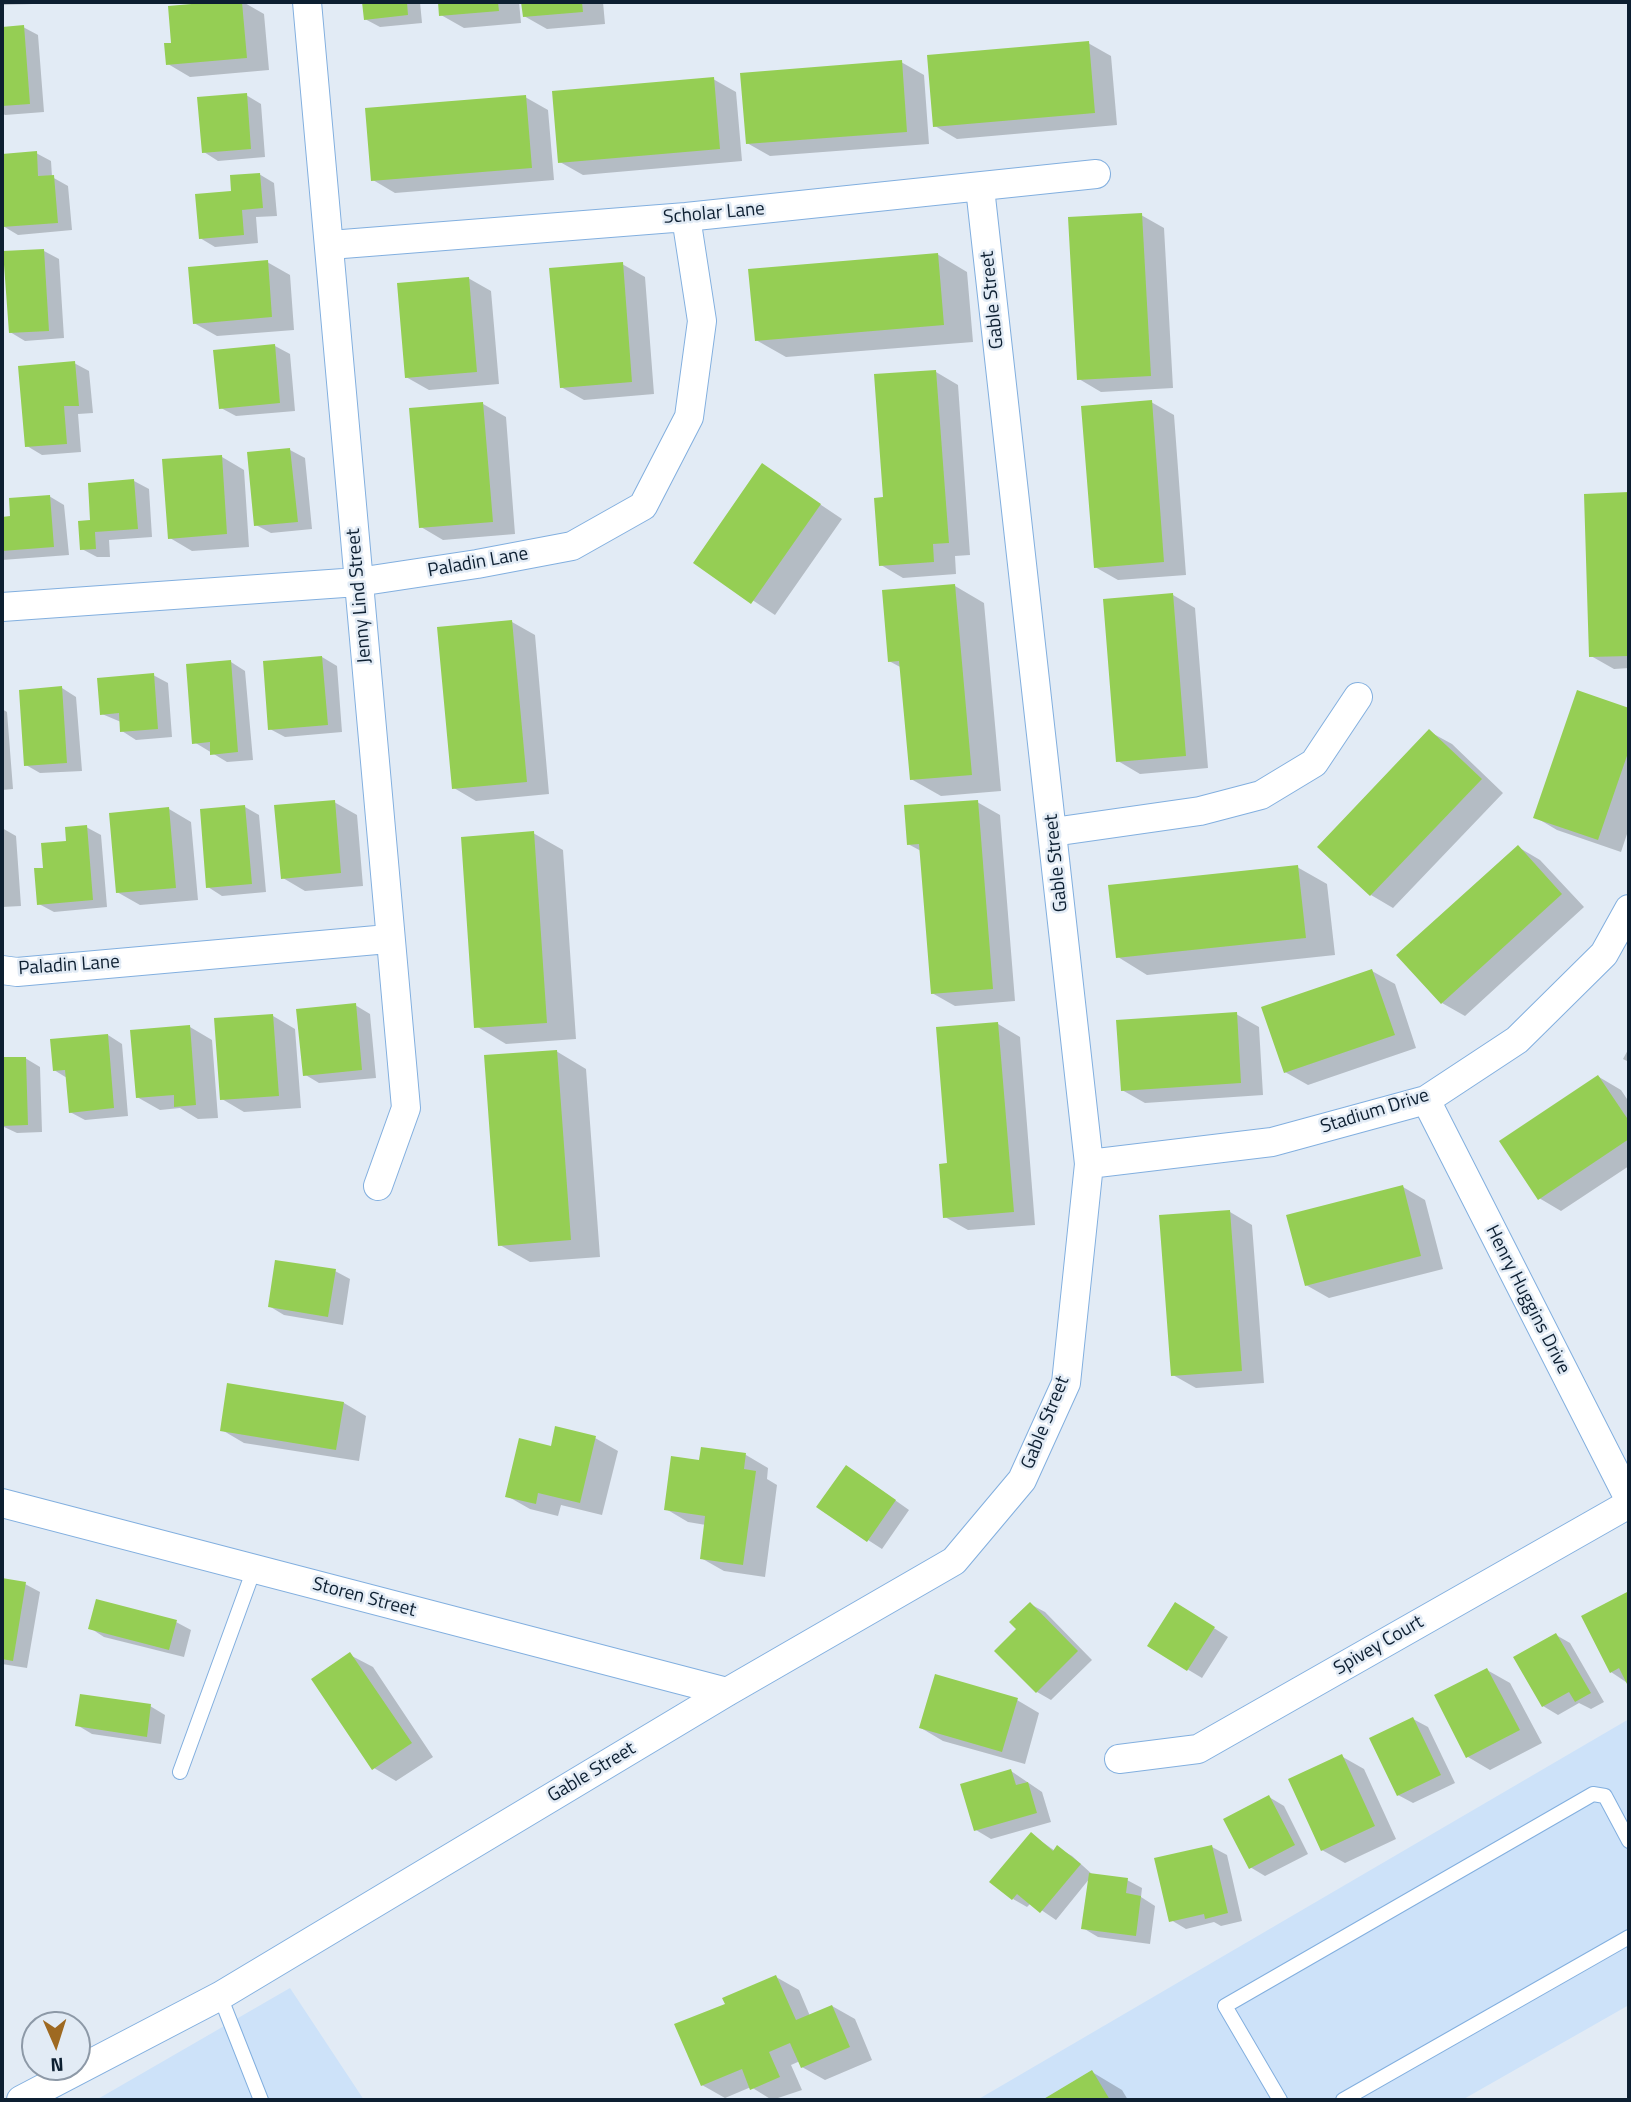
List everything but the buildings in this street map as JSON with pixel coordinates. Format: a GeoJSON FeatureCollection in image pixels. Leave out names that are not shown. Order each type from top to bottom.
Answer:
{"type":"FeatureCollection","features":[{"type":"Feature","properties":{"kind":"street","name":"Jenny Lind Street"},"geometry":{"type":"LineString","coordinates":[[307,2],[388,939],[406,1108],[378,1186]]}},
{"type":"Feature","properties":{"kind":"street","name":"Scholar Lane"},"geometry":{"type":"LineString","coordinates":[[330,246],[685,217],[1096,174]]}},
{"type":"Feature","properties":{"kind":"street","name":"Gable Street"},"geometry":{"type":"LineString","coordinates":[[21,2100],[220,1996],[727,1692],[954,1561],[1022,1480],[1066,1383],[1089,1164],[980,188]]}},
{"type":"Feature","properties":{"kind":"street","name":"Paladin Lane"},"geometry":{"type":"LineString","coordinates":[[2,607],[358,582],[572,546],[643,506],[689,417],[702,321],[685,217]]}},
{"type":"Feature","properties":{"kind":"street"},"geometry":{"type":"LineString","coordinates":[[1053,832],[1200,811],[1261,795],[1314,763],[1358,697]]}},
{"type":"Feature","properties":{"kind":"street","name":"Stadium Drive"},"geometry":{"type":"LineString","coordinates":[[1089,1164],[1272,1142],[1426,1100],[1517,1040],[1604,954],[1629,909]]}},
{"type":"Feature","properties":{"kind":"street","name":"Paladin Lane"},"geometry":{"type":"LineString","coordinates":[[2,970],[17,972],[388,939]]}},
{"type":"Feature","properties":{"kind":"street","name":"Henry Huggins Drive"},"geometry":{"type":"LineString","coordinates":[[1426,1100],[1629,1501]]}},
{"type":"Feature","properties":{"kind":"street","name":"Spivey Court"},"geometry":{"type":"LineString","coordinates":[[1119,1759],[1198,1749],[1629,1501]]}},
{"type":"Feature","properties":{"kind":"street","name":"Storen Street"},"geometry":{"type":"LineString","coordinates":[[2,1503],[727,1692]]}},
{"type":"Feature","properties":{"kind":"lane"},"geometry":{"type":"LineString","coordinates":[[180,1772],[254,1569]]}},
{"type":"Feature","properties":{"kind":"lane"},"geometry":{"type":"LineString","coordinates":[[1280,2100],[1225,2006],[1593,1794],[1605,1796],[1629,1841]]}},
{"type":"Feature","properties":{"kind":"lane"},"geometry":{"type":"LineString","coordinates":[[1343,2100],[1629,1937]]}},
{"type":"Feature","properties":{"kind":"lane"},"geometry":{"type":"LineString","coordinates":[[220,1996],[261,2100]]}},
{"type":"Feature","properties":{"kind":"shaded area"},"geometry":{"type":"Polygon","coordinates":[[[1629,1719],[1629,2005],[1462,2100],[977,2100],[1629,1719]]]}},
{"type":"Feature","properties":{"kind":"shaded area"},"geometry":{"type":"Polygon","coordinates":[[[290,1988],[364,2100],[96,2100],[290,1988]]]}}]}
